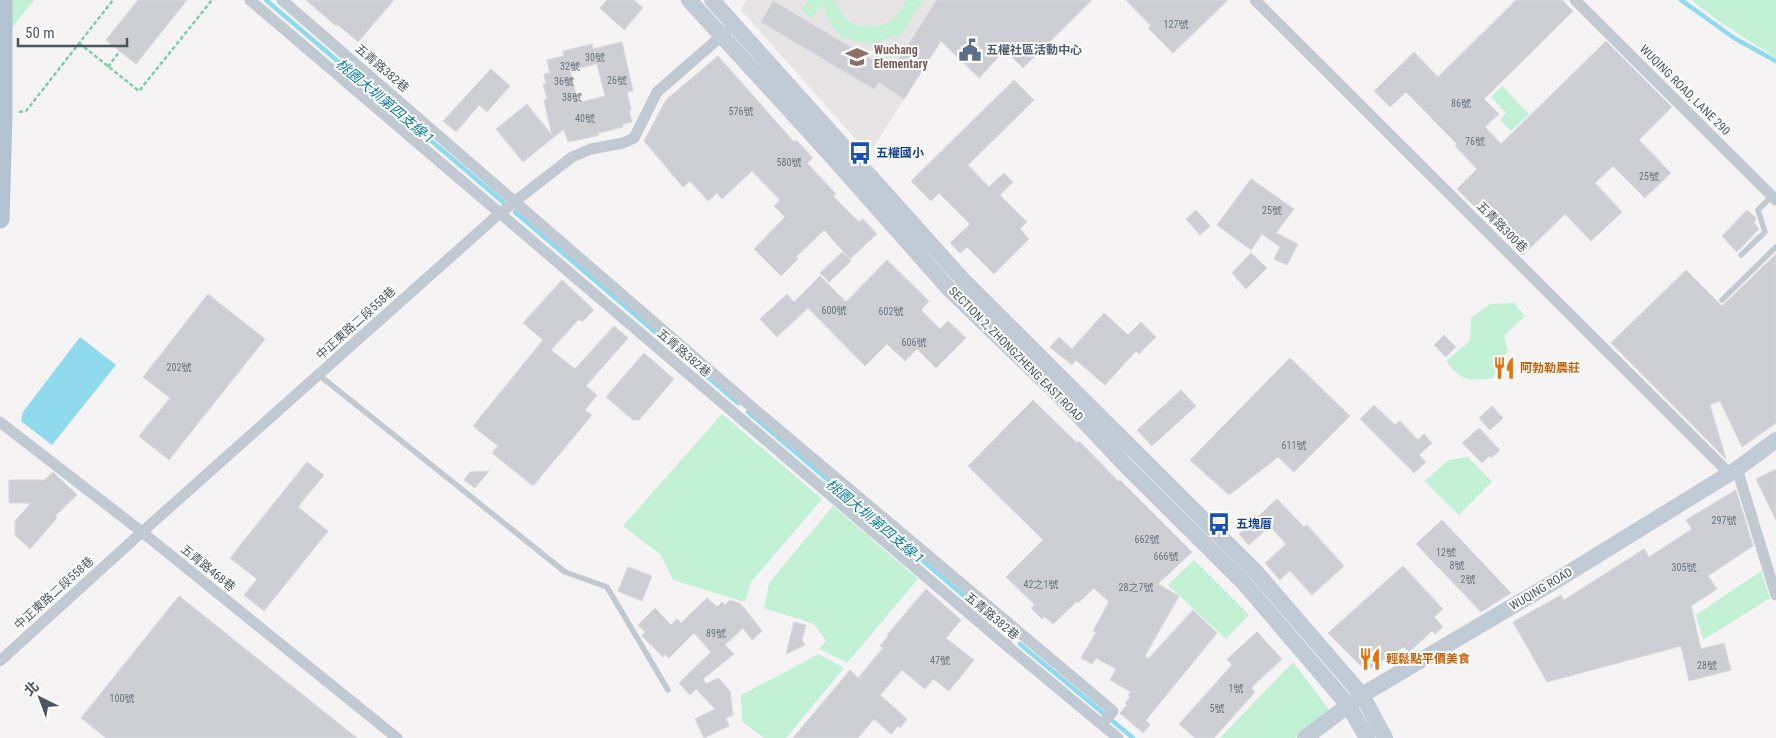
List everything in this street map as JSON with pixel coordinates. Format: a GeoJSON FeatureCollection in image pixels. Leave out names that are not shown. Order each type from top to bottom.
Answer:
{"type":"FeatureCollection","features":[{"type":"Feature","properties":{"kind":"main road"},"geometry":{"type":"LineString","coordinates":[[0,219],[3,114],[3,0]]}},
{"type":"Feature","properties":{"kind":"main road","name":"SECTION 2, ZHONGZHENG EAST ROAD"},"geometry":{"type":"LineString","coordinates":[[689,0],[827,151],[949,289],[1060,396],[1243,582],[1348,705],[1367,738]]}},
{"type":"Feature","properties":{"kind":"main road","name":"SECTION 2, ZHONGZHENG EAST ROAD"},"geometry":{"type":"LineString","coordinates":[[712,0],[964,281],[1256,572],[1362,695],[1385,738]]}},
{"type":"Feature","properties":{"kind":"main road","name":"WUQING ROAD"},"geometry":{"type":"LineString","coordinates":[[1305,738],[1362,695],[1557,580],[1734,472],[1776,440]]}},
{"type":"Feature","properties":{"kind":"street","name":"五青路382巷"},"geometry":{"type":"LineString","coordinates":[[250,0],[735,415],[1118,738]]}},
{"type":"Feature","properties":{"kind":"street","name":"五青路382巷"},"geometry":{"type":"LineString","coordinates":[[282,0],[746,402],[1113,711],[1102,724]]}},
{"type":"Feature","properties":{"kind":"street","name":"五青路300巷"},"geometry":{"type":"LineString","coordinates":[[1255,0],[1734,472]]}},
{"type":"Feature","properties":{"kind":"street","name":"WUQING ROAD, LANE 290"},"geometry":{"type":"LineString","coordinates":[[1575,0],[1774,198]]}},
{"type":"Feature","properties":{"kind":"street","name":"中正東路二段558巷"},"geometry":{"type":"LineString","coordinates":[[0,662],[142,532],[500,213],[572,157],[591,149],[623,143],[634,138],[657,92],[735,25]]}},
{"type":"Feature","properties":{"kind":"street","name":"五青路468巷"},"geometry":{"type":"LineString","coordinates":[[0,422],[142,532],[397,738]]}},
{"type":"Feature","properties":{"kind":"street"},"geometry":{"type":"LineString","coordinates":[[1734,472],[1776,596]]}},
{"type":"Feature","properties":{"kind":"lane"},"geometry":{"type":"LineString","coordinates":[[1741,255],[1765,232],[1758,210],[1774,198]]}},
{"type":"Feature","properties":{"kind":"lane"},"geometry":{"type":"LineString","coordinates":[[1722,300],[1776,247]]}},
{"type":"Feature","properties":{"kind":"lane"},"geometry":{"type":"LineString","coordinates":[[319,376],[565,572],[608,587],[668,690]]}},
{"type":"Feature","properties":{"kind":"lane"},"geometry":{"type":"LineString","coordinates":[[735,415],[746,402]]}},
{"type":"Feature","properties":{"kind":"lane"},"geometry":{"type":"LineString","coordinates":[[1006,645],[1018,632]]}},
{"type":"Feature","properties":{"kind":"path"},"geometry":{"type":"LineString","coordinates":[[3,114],[26,111],[113,0]]}},
{"type":"Feature","properties":{"kind":"path"},"geometry":{"type":"LineString","coordinates":[[79,43],[139,91],[212,0]]}},
{"type":"Feature","properties":{"kind":"path"},"geometry":{"type":"LineString","coordinates":[[108,67],[120,51]]}},
{"type":"Feature","properties":{"kind":"shaded area","name":"Wuchang Elementary"},"geometry":{"type":"Polygon","coordinates":[[[746,0],[967,0],[869,154],[741,10],[746,0]]]}},
{"type":"Feature","properties":{"kind":"green space"},"geometry":{"type":"Polygon","coordinates":[[[11,0],[34,0],[10,30],[11,0]]]}},
{"type":"Feature","properties":{"kind":"green space"},"geometry":{"type":"Polygon","coordinates":[[[808,0],[835,0],[842,14],[851,23],[870,27],[892,21],[906,0],[923,0],[902,34],[875,43],[866,43],[842,38],[832,26],[821,4],[812,19],[802,11],[808,0]]]}},
{"type":"Feature","properties":{"kind":"green space"},"geometry":{"type":"Polygon","coordinates":[[[1691,0],[1776,0],[1776,58],[1720,22],[1691,0]]]}},
{"type":"Feature","properties":{"kind":"green space"},"geometry":{"type":"Polygon","coordinates":[[[1502,86],[1529,114],[1511,131],[1500,120],[1506,113],[1491,97],[1502,86]]]}},
{"type":"Feature","properties":{"kind":"green space"},"geometry":{"type":"Polygon","coordinates":[[[1514,303],[1525,316],[1504,336],[1508,350],[1493,378],[1466,379],[1456,373],[1446,361],[1470,341],[1471,318],[1490,304],[1514,303]]]}},
{"type":"Feature","properties":{"kind":"green space"},"geometry":{"type":"Polygon","coordinates":[[[722,414],[822,499],[751,582],[745,602],[673,580],[661,555],[623,526],[722,414]]]}},
{"type":"Feature","properties":{"kind":"green space"},"geometry":{"type":"Polygon","coordinates":[[[1468,457],[1492,482],[1459,515],[1424,481],[1449,460],[1468,457]]]}},
{"type":"Feature","properties":{"kind":"green space"},"geometry":{"type":"Polygon","coordinates":[[[833,506],[918,579],[847,663],[819,649],[826,641],[814,624],[764,608],[769,583],[833,506]]]}},
{"type":"Feature","properties":{"kind":"green space"},"geometry":{"type":"Polygon","coordinates":[[[1194,560],[1249,615],[1226,639],[1168,585],[1194,560]]]}},
{"type":"Feature","properties":{"kind":"green space"},"geometry":{"type":"Polygon","coordinates":[[[1761,571],[1770,598],[1703,640],[1696,615],[1761,571]]]}},
{"type":"Feature","properties":{"kind":"green space"},"geometry":{"type":"Polygon","coordinates":[[[819,654],[844,668],[786,738],[764,738],[742,721],[741,695],[819,654]]]}},
{"type":"Feature","properties":{"kind":"green space"},"geometry":{"type":"Polygon","coordinates":[[[1293,662],[1330,711],[1295,738],[1220,738],[1293,662]]]}},
{"type":"Feature","properties":{"kind":"water"},"geometry":{"type":"Polygon","coordinates":[[[80,337],[116,365],[52,445],[21,421],[23,412],[80,337]]]}},
{"type":"Feature","properties":{"kind":"building"},"geometry":{"type":"Polygon","coordinates":[[[138,0],[187,0],[136,64],[106,40],[138,0]]]}},
{"type":"Feature","properties":{"kind":"building"},"geometry":{"type":"Polygon","coordinates":[[[306,0],[394,0],[358,42],[306,0]]]}},
{"type":"Feature","properties":{"kind":"building"},"geometry":{"type":"Polygon","coordinates":[[[607,0],[634,0],[643,8],[624,30],[600,8],[607,0]]]}},
{"type":"Feature","properties":{"kind":"building"},"geometry":{"type":"Polygon","coordinates":[[[937,0],[1092,0],[1023,68],[1005,50],[979,78],[941,41],[904,99],[879,82],[874,89],[761,22],[773,1],[891,71],[937,0]]]}},
{"type":"Feature","properties":{"kind":"building"},"geometry":{"type":"Polygon","coordinates":[[[1126,0],[1228,0],[1173,53],[1148,28],[1151,26],[1126,0]]]}},
{"type":"Feature","properties":{"kind":"building"},"geometry":{"type":"Polygon","coordinates":[[[1516,0],[1562,0],[1573,11],[1484,99],[1499,114],[1485,127],[1501,144],[1606,41],[1672,107],[1639,140],[1671,173],[1645,198],[1613,166],[1595,183],[1622,212],[1591,241],[1565,214],[1523,255],[1457,189],[1477,169],[1455,146],[1457,144],[1406,92],[1390,107],[1374,91],[1414,52],[1438,77],[1516,0]]]}},
{"type":"Feature","properties":{"kind":"building"},"geometry":{"type":"Polygon","coordinates":[[[622,42],[633,91],[627,92],[632,122],[623,124],[623,127],[598,133],[599,135],[596,136],[568,142],[564,129],[523,162],[496,129],[527,104],[552,135],[544,100],[547,99],[543,84],[546,84],[544,74],[550,73],[547,60],[564,56],[563,51],[592,44],[593,49],[622,42]],[[597,64],[570,70],[578,103],[605,96],[597,64]]]}},
{"type":"Feature","properties":{"kind":"building"},"geometry":{"type":"Polygon","coordinates":[[[718,56],[794,142],[796,140],[813,158],[807,163],[836,194],[833,196],[859,222],[863,219],[877,234],[850,259],[824,230],[796,257],[798,259],[781,276],[754,249],[785,217],[774,206],[780,200],[752,171],[722,199],[717,193],[708,201],[690,181],[683,187],[644,141],[666,100],[718,56]]]}},
{"type":"Feature","properties":{"kind":"building"},"geometry":{"type":"Polygon","coordinates":[[[491,69],[510,86],[487,112],[479,105],[456,132],[443,121],[491,69]]]}},
{"type":"Feature","properties":{"kind":"building"},"geometry":{"type":"Polygon","coordinates":[[[1014,80],[1034,100],[968,165],[989,187],[1004,173],[1013,182],[1000,195],[1027,222],[1020,229],[1029,239],[994,274],[967,247],[960,253],[950,243],[970,224],[939,193],[931,201],[911,181],[1014,80]]]}},
{"type":"Feature","properties":{"kind":"building"},"geometry":{"type":"Polygon","coordinates":[[[1251,179],[1294,209],[1276,233],[1298,244],[1287,265],[1274,259],[1280,247],[1262,234],[1251,250],[1217,225],[1251,179]]]}},
{"type":"Feature","properties":{"kind":"building"},"geometry":{"type":"Polygon","coordinates":[[[1196,210],[1210,226],[1200,235],[1186,219],[1196,210]]]}},
{"type":"Feature","properties":{"kind":"building"},"geometry":{"type":"Polygon","coordinates":[[[1747,210],[1756,218],[1754,223],[1759,229],[1737,252],[1722,236],[1747,210]]]}},
{"type":"Feature","properties":{"kind":"building"},"geometry":{"type":"Polygon","coordinates":[[[842,252],[851,261],[829,282],[820,273],[842,252]]]}},
{"type":"Feature","properties":{"kind":"building"},"geometry":{"type":"Polygon","coordinates":[[[1251,253],[1267,268],[1246,289],[1232,273],[1251,253]]]}},
{"type":"Feature","properties":{"kind":"building"},"geometry":{"type":"Polygon","coordinates":[[[1776,254],[1776,423],[1742,447],[1720,401],[1710,405],[1726,459],[1611,343],[1686,270],[1722,306],[1776,254]]]}},
{"type":"Feature","properties":{"kind":"building"},"geometry":{"type":"Polygon","coordinates":[[[887,260],[929,301],[921,310],[940,329],[948,321],[966,338],[936,368],[917,349],[905,361],[887,344],[865,366],[808,308],[777,337],[760,319],[787,294],[794,302],[820,276],[846,302],[887,260]]]}},
{"type":"Feature","properties":{"kind":"building"},"geometry":{"type":"Polygon","coordinates":[[[562,280],[594,310],[582,322],[579,319],[551,350],[575,369],[614,326],[628,338],[586,386],[597,395],[585,410],[592,415],[533,486],[492,453],[498,446],[473,426],[543,340],[523,323],[562,280]]]}},
{"type":"Feature","properties":{"kind":"building"},"geometry":{"type":"Polygon","coordinates":[[[208,294],[265,339],[169,460],[139,436],[170,398],[143,377],[208,294]]]}},
{"type":"Feature","properties":{"kind":"building"},"geometry":{"type":"Polygon","coordinates":[[[1104,313],[1128,335],[1141,322],[1156,337],[1139,354],[1136,351],[1105,385],[1076,360],[1072,365],[1050,347],[1059,337],[1072,349],[1104,313]]]}},
{"type":"Feature","properties":{"kind":"building"},"geometry":{"type":"Polygon","coordinates":[[[1444,335],[1456,347],[1446,357],[1434,345],[1444,335]]]}},
{"type":"Feature","properties":{"kind":"building"},"geometry":{"type":"Polygon","coordinates":[[[644,353],[674,379],[639,420],[633,420],[606,397],[644,353]]]}},
{"type":"Feature","properties":{"kind":"building"},"geometry":{"type":"Polygon","coordinates":[[[1290,358],[1350,416],[1294,472],[1278,457],[1229,495],[1190,460],[1290,358]]]}},
{"type":"Feature","properties":{"kind":"building"},"geometry":{"type":"Polygon","coordinates":[[[1181,390],[1196,406],[1152,446],[1137,430],[1181,390]]]}},
{"type":"Feature","properties":{"kind":"building"},"geometry":{"type":"Polygon","coordinates":[[[1033,400],[1077,443],[1079,441],[1119,482],[1120,480],[1192,552],[1158,584],[1179,596],[1145,656],[1149,658],[1193,610],[1217,633],[1146,720],[1150,725],[1143,733],[1120,713],[1127,705],[1125,703],[1130,697],[1128,695],[1131,692],[1110,680],[1116,669],[1096,658],[1092,664],[1081,658],[1096,632],[1093,631],[1109,602],[1094,588],[1053,624],[1044,616],[1042,619],[1031,608],[1035,605],[1006,577],[1043,540],[968,466],[1033,400]]]}},
{"type":"Feature","properties":{"kind":"building"},"geometry":{"type":"Polygon","coordinates":[[[1374,405],[1395,425],[1400,421],[1418,440],[1424,434],[1432,443],[1419,455],[1426,462],[1414,473],[1360,419],[1374,405]]]}},
{"type":"Feature","properties":{"kind":"building"},"geometry":{"type":"Polygon","coordinates":[[[1492,406],[1503,418],[1490,430],[1479,418],[1492,406]]]}},
{"type":"Feature","properties":{"kind":"building"},"geometry":{"type":"Polygon","coordinates":[[[1479,428],[1500,450],[1491,458],[1489,456],[1482,463],[1462,443],[1479,428]]]}},
{"type":"Feature","properties":{"kind":"building"},"geometry":{"type":"Polygon","coordinates":[[[307,462],[324,475],[298,507],[328,531],[264,611],[244,595],[257,579],[230,558],[307,462]]]}},
{"type":"Feature","properties":{"kind":"building"},"geometry":{"type":"Polygon","coordinates":[[[1776,469],[1776,520],[1756,479],[1776,469]]]}},
{"type":"Feature","properties":{"kind":"building"},"geometry":{"type":"Polygon","coordinates":[[[489,471],[475,488],[464,480],[470,472],[489,471]]]}},
{"type":"Feature","properties":{"kind":"building"},"geometry":{"type":"Polygon","coordinates":[[[53,472],[77,495],[55,516],[57,518],[30,549],[15,535],[15,521],[31,503],[9,503],[9,480],[44,480],[53,472]]]}},
{"type":"Feature","properties":{"kind":"building"},"geometry":{"type":"Polygon","coordinates":[[[1736,490],[1753,546],[1708,576],[1717,589],[1691,606],[1701,649],[1724,643],[1731,670],[1689,681],[1681,646],[1547,682],[1513,622],[1561,595],[1564,600],[1644,549],[1649,557],[1692,529],[1686,520],[1736,490]]]}},
{"type":"Feature","properties":{"kind":"building"},"geometry":{"type":"Polygon","coordinates":[[[1277,499],[1304,527],[1307,525],[1344,566],[1312,595],[1290,571],[1280,580],[1265,563],[1286,544],[1270,526],[1249,545],[1239,534],[1277,499]]]}},
{"type":"Feature","properties":{"kind":"building"},"geometry":{"type":"Polygon","coordinates":[[[1442,520],[1511,593],[1481,612],[1416,544],[1442,520]]]}},
{"type":"Feature","properties":{"kind":"building"},"geometry":{"type":"Polygon","coordinates":[[[1403,566],[1443,609],[1434,617],[1443,627],[1435,634],[1432,631],[1409,652],[1404,647],[1370,668],[1362,667],[1328,633],[1403,566]]]}},
{"type":"Feature","properties":{"kind":"building"},"geometry":{"type":"Polygon","coordinates":[[[628,567],[652,576],[642,601],[618,591],[628,567]]]}},
{"type":"Feature","properties":{"kind":"building"},"geometry":{"type":"Polygon","coordinates":[[[926,589],[961,620],[946,638],[974,660],[949,691],[933,679],[925,689],[902,670],[880,695],[907,719],[900,728],[898,726],[891,734],[874,719],[858,738],[793,738],[850,670],[858,678],[883,648],[880,646],[887,635],[926,589]]]}},
{"type":"Feature","properties":{"kind":"building"},"geometry":{"type":"Polygon","coordinates":[[[179,596],[357,738],[106,738],[81,718],[179,596]]]}},
{"type":"Feature","properties":{"kind":"building"},"geometry":{"type":"Polygon","coordinates":[[[707,598],[717,607],[722,602],[725,605],[730,600],[741,604],[762,631],[752,640],[743,628],[725,645],[734,654],[703,679],[706,684],[718,678],[730,691],[733,715],[726,718],[729,726],[704,738],[695,719],[715,709],[696,689],[690,695],[679,683],[711,652],[694,633],[669,658],[665,654],[663,657],[642,636],[645,632],[638,625],[655,608],[671,625],[677,619],[681,623],[707,598]]]}},
{"type":"Feature","properties":{"kind":"building"},"geometry":{"type":"Polygon","coordinates":[[[794,622],[806,625],[802,640],[805,645],[786,654],[794,622]]]}},
{"type":"Feature","properties":{"kind":"building"},"geometry":{"type":"Polygon","coordinates":[[[1257,632],[1282,659],[1251,688],[1255,692],[1214,738],[1195,738],[1179,724],[1232,665],[1227,659],[1257,632]]]}},
{"type":"Feature","properties":{"kind":"waterway","name":"桃園大圳第四支線-1"},"geometry":{"type":"LineString","coordinates":[[266,0],[503,202]]}},
{"type":"Feature","properties":{"kind":"waterway"},"geometry":{"type":"LineString","coordinates":[[1681,0],[1734,38],[1776,61]]}},
{"type":"Feature","properties":{"kind":"waterway","name":"桃園大圳第四支線-1"},"geometry":{"type":"LineString","coordinates":[[515,212],[738,403]]}},
{"type":"Feature","properties":{"kind":"waterway","name":"桃園大圳第四支線-1"},"geometry":{"type":"LineString","coordinates":[[748,412],[1003,629]]}},
{"type":"Feature","properties":{"kind":"waterway","name":"桃園大圳第四支線-1"},"geometry":{"type":"LineString","coordinates":[[1020,644],[1133,738]]}},
{"type":"Feature","properties":{"kind":"place","name":"五權社區活動中心"},"geometry":{"type":"Point","coordinates":[970,50]}},
{"type":"Feature","properties":{"kind":"place","name":"Wuchang Elementary"},"geometry":{"type":"Point","coordinates":[857,57]}},
{"type":"Feature","properties":{"kind":"place","name":"五權國小"},"geometry":{"type":"Point","coordinates":[860,153]}},
{"type":"Feature","properties":{"kind":"place","name":"阿勃勒農莊"},"geometry":{"type":"Point","coordinates":[1504,368]}},
{"type":"Feature","properties":{"kind":"place","name":"五塊厝"},"geometry":{"type":"Point","coordinates":[1219,524]}},
{"type":"Feature","properties":{"kind":"place","name":"輕鬆點平價美食"},"geometry":{"type":"Point","coordinates":[1370,659]}}]}
